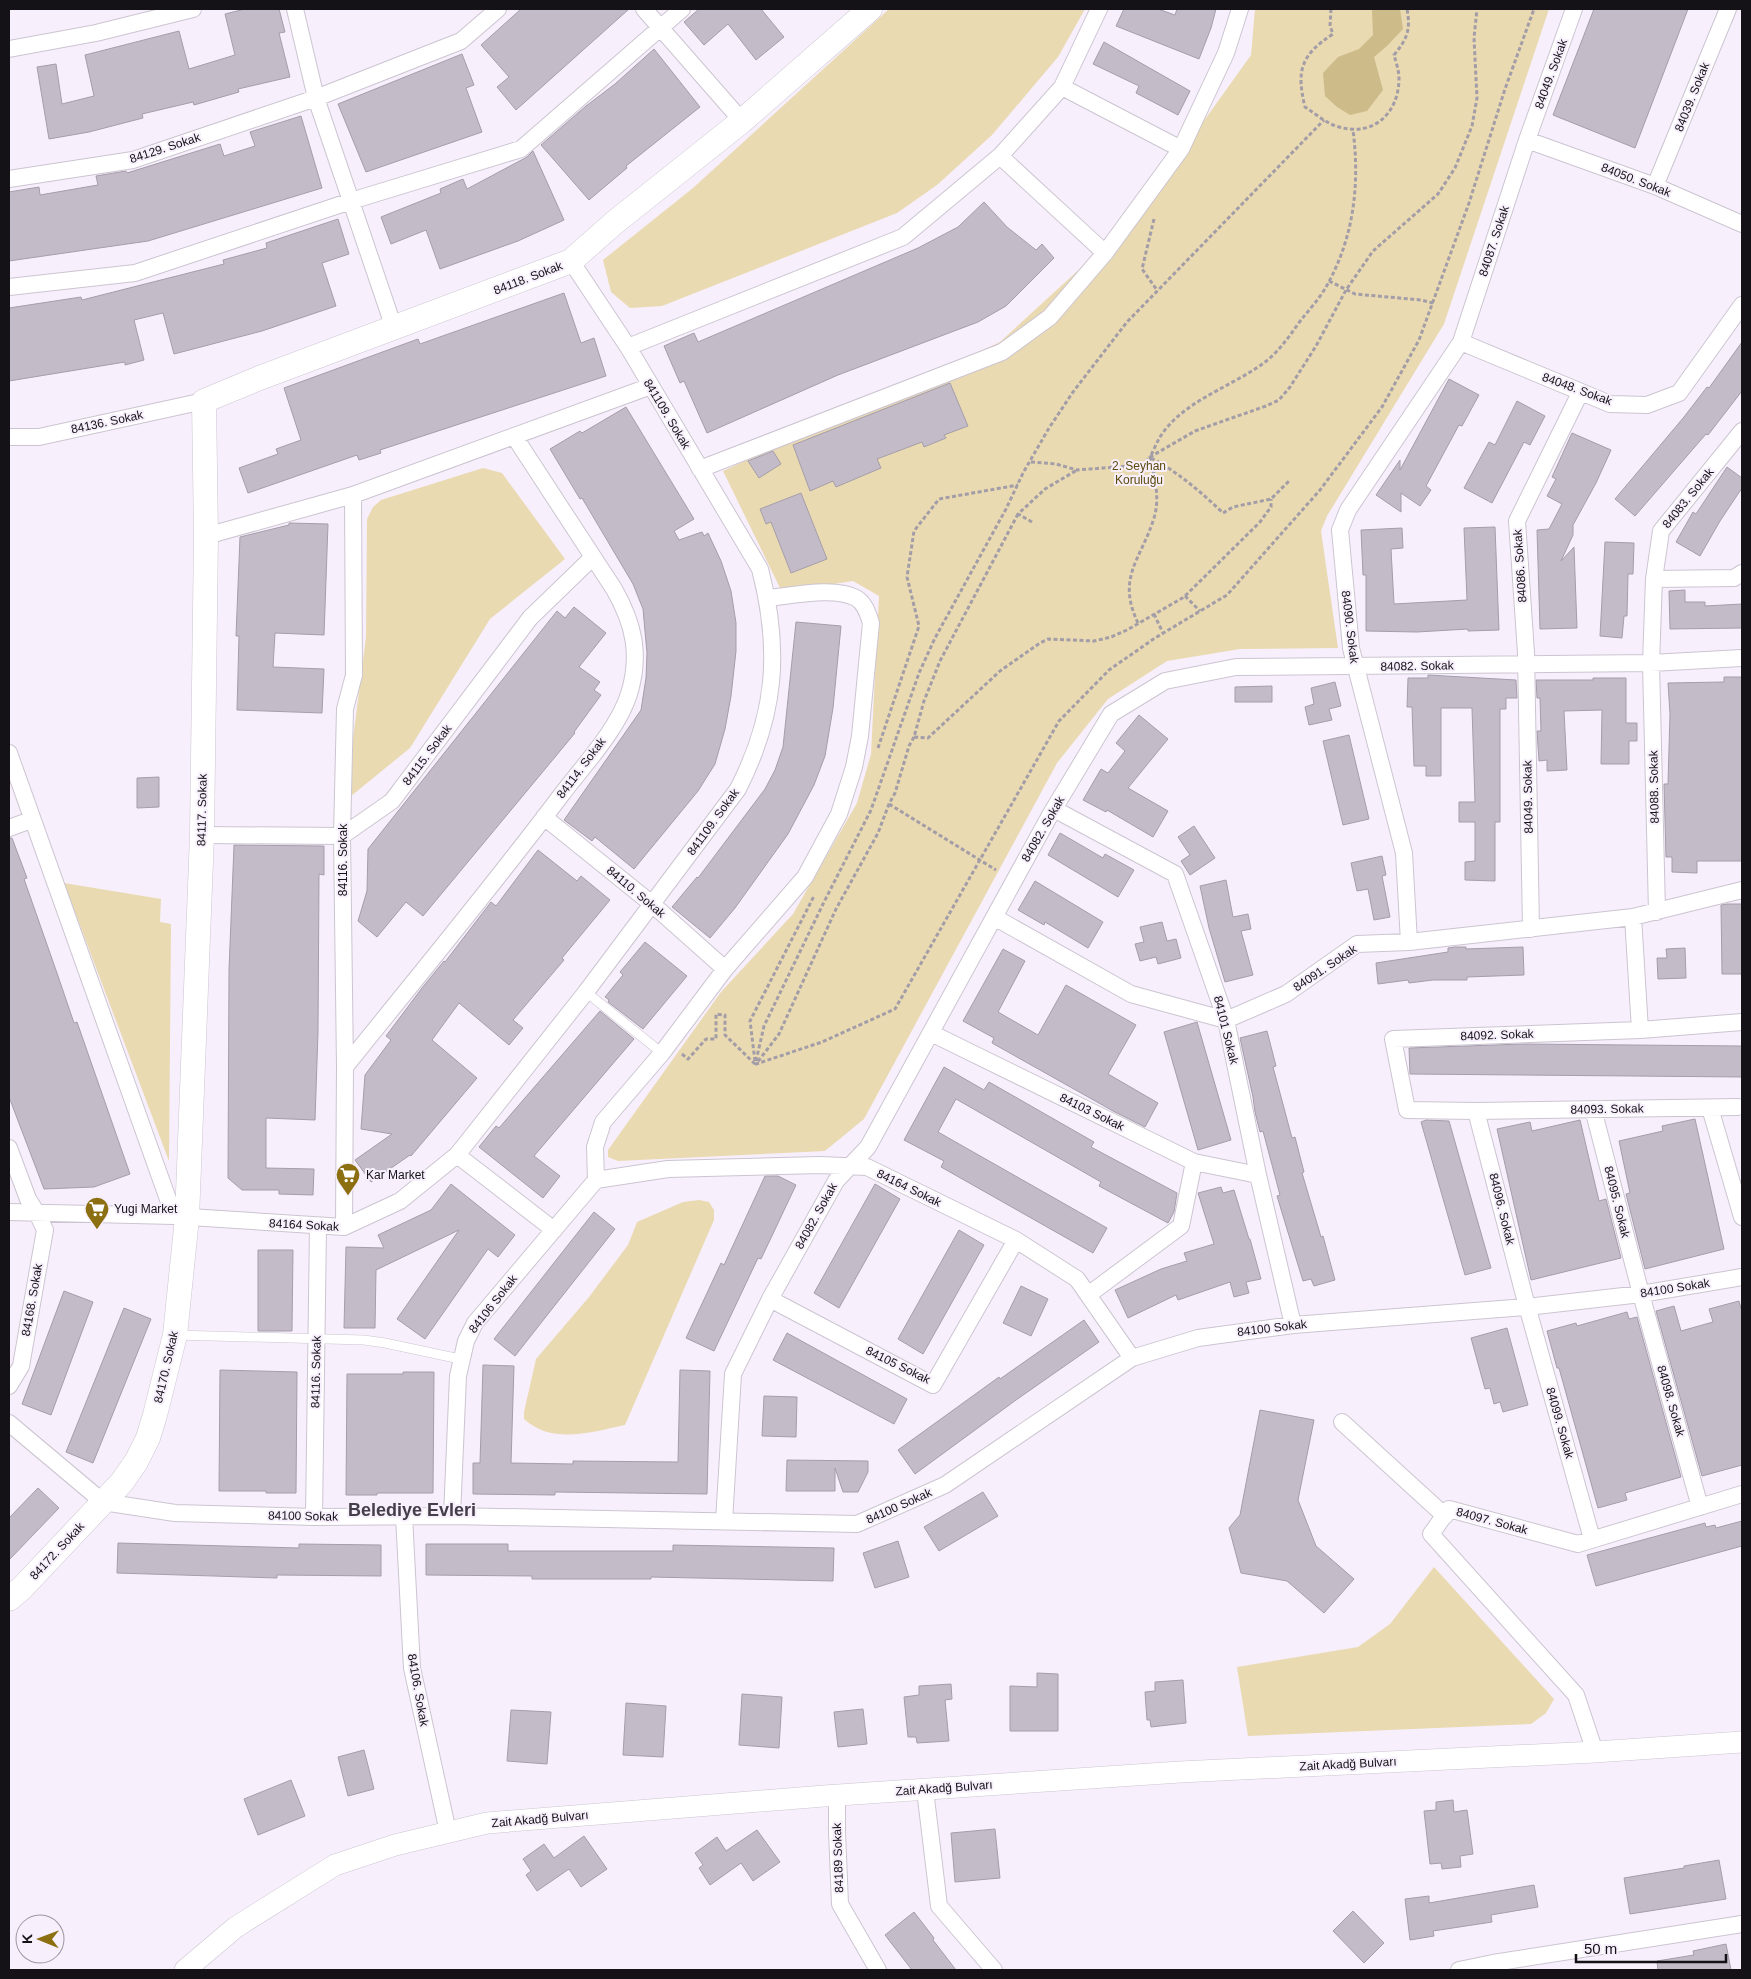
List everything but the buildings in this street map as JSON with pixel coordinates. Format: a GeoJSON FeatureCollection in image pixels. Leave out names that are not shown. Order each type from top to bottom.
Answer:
{"type":"FeatureCollection","features":[{"type":"Feature","properties":{"kind":"main road","name":"84118. Sokak"},"geometry":{"type":"LineString","coordinates":[[204,401],[257,379],[571,262],[614,223],[742,121],[870,9]]}},
{"type":"Feature","properties":{"kind":"main road","name":"84117. Sokak"},"geometry":{"type":"LineString","coordinates":[[180,1217],[202,836],[206,536],[204,401]]}},
{"type":"Feature","properties":{"kind":"main road","name":"84170. Sokak"},"geometry":{"type":"LineString","coordinates":[[103,1502],[122,1482],[136,1462],[148,1438],[174,1335],[180,1217]]}},
{"type":"Feature","properties":{"kind":"main road","name":"84172. Sokak"},"geometry":{"type":"LineString","coordinates":[[9,1599],[22,1588],[103,1502]]}},
{"type":"Feature","properties":{"kind":"street"},"geometry":{"type":"LineString","coordinates":[[9,49],[96,33],[192,9]]}},
{"type":"Feature","properties":{"kind":"street"},"geometry":{"type":"LineString","coordinates":[[296,9],[316,98],[394,328]]}},
{"type":"Feature","properties":{"kind":"street","name":"84129. Sokak"},"geometry":{"type":"LineString","coordinates":[[9,179],[133,160],[316,98],[461,41],[498,9]]}},
{"type":"Feature","properties":{"kind":"street"},"geometry":{"type":"LineString","coordinates":[[644,9],[742,121]]}},
{"type":"Feature","properties":{"kind":"street"},"geometry":{"type":"LineString","coordinates":[[9,287],[135,273],[351,201],[521,149],[682,9]]}},
{"type":"Feature","properties":{"kind":"street"},"geometry":{"type":"LineString","coordinates":[[628,346],[903,237],[1000,156],[1062,87],[1099,9]]}},
{"type":"Feature","properties":{"kind":"street"},"geometry":{"type":"LineString","coordinates":[[700,469],[1002,352],[1050,317],[1105,253],[1181,149],[1226,53],[1240,9]]}},
{"type":"Feature","properties":{"kind":"street","name":"84049. Sokak"},"geometry":{"type":"LineString","coordinates":[[1527,140],[1574,9]]}},
{"type":"Feature","properties":{"kind":"street","name":"84039. Sokak"},"geometry":{"type":"LineString","coordinates":[[1655,186],[1728,9]]}},
{"type":"Feature","properties":{"kind":"street"},"geometry":{"type":"LineString","coordinates":[[1062,87],[1181,149]]}},
{"type":"Feature","properties":{"kind":"street","name":"84050. Sokak"},"geometry":{"type":"LineString","coordinates":[[1527,140],[1655,186],[1742,224]]}},
{"type":"Feature","properties":{"kind":"street","name":"84087. Sokak"},"geometry":{"type":"LineString","coordinates":[[1461,342],[1527,140]]}},
{"type":"Feature","properties":{"kind":"street"},"geometry":{"type":"LineString","coordinates":[[1000,156],[1105,253]]}},
{"type":"Feature","properties":{"kind":"street","name":"841109. Sokak"},"geometry":{"type":"LineString","coordinates":[[457,1155],[586,992],[738,789],[750,766],[761,737],[769,703],[773,665],[772,627],[768,598],[760,568],[628,346],[571,262]]}},
{"type":"Feature","properties":{"kind":"street","name":"84048. Sokak"},"geometry":{"type":"LineString","coordinates":[[1461,342],[1610,404],[1647,405],[1679,393],[1737,323],[1742,305]]}},
{"type":"Feature","properties":{"kind":"street","name":"84090. Sokak"},"geometry":{"type":"LineString","coordinates":[[1409,942],[1404,853],[1351,648],[1340,530],[1348,510],[1461,342]]}},
{"type":"Feature","properties":{"kind":"street"},"geometry":{"type":"LineString","coordinates":[[206,536],[353,495],[651,386]]}},
{"type":"Feature","properties":{"kind":"street","name":"84086. Sokak"},"geometry":{"type":"LineString","coordinates":[[1526,664],[1517,521],[1580,393]]}},
{"type":"Feature","properties":{"kind":"street","name":"84136. Sokak"},"geometry":{"type":"LineString","coordinates":[[9,437],[39,437],[204,401]]}},
{"type":"Feature","properties":{"kind":"street","name":"84083. Sokak"},"geometry":{"type":"LineString","coordinates":[[1651,662],[1654,579],[1661,532],[1742,431]]}},
{"type":"Feature","properties":{"kind":"street","name":"84114. Sokak"},"geometry":{"type":"LineString","coordinates":[[345,1067],[544,817],[619,716],[629,695],[635,668],[634,639],[627,612],[514,436]]}},
{"type":"Feature","properties":{"kind":"street","name":"84116. Sokak"},"geometry":{"type":"LineString","coordinates":[[344,1227],[345,1067],[342,836],[344,709],[354,675],[353,495]]}},
{"type":"Feature","properties":{"kind":"street","name":"84115. Sokak"},"geometry":{"type":"LineString","coordinates":[[342,836],[392,801],[530,618],[593,557]]}},
{"type":"Feature","properties":{"kind":"street"},"geometry":{"type":"LineString","coordinates":[[1654,579],[1734,578],[1742,573]]}},
{"type":"Feature","properties":{"kind":"street"},"geometry":{"type":"LineString","coordinates":[[596,1180],[595,1147],[603,1122],[665,1048],[725,969],[805,876],[839,814],[854,767],[860,736],[871,624],[866,608],[857,598],[842,592],[768,598]]}},
{"type":"Feature","properties":{"kind":"street","name":"84082. Sokak"},"geometry":{"type":"LineString","coordinates":[[724,1521],[733,1374],[770,1299],[836,1181],[868,1147],[1054,809],[1111,714],[1165,681],[1236,667],[1651,662],[1742,658]]}},
{"type":"Feature","properties":{"kind":"street","name":"84088. Sokak"},"geometry":{"type":"LineString","coordinates":[[1651,662],[1657,912]]}},
{"type":"Feature","properties":{"kind":"street","name":"84049. Sokak"},"geometry":{"type":"LineString","coordinates":[[1526,664],[1531,929]]}},
{"type":"Feature","properties":{"kind":"street"},"geometry":{"type":"LineString","coordinates":[[9,753],[32,820],[180,1217]]}},
{"type":"Feature","properties":{"kind":"street","name":"84101 Sokak"},"geometry":{"type":"LineString","coordinates":[[1054,809],[1175,874],[1226,1020],[1258,1174],[1293,1325]]}},
{"type":"Feature","properties":{"kind":"street","name":"84110. Sokak"},"geometry":{"type":"LineString","coordinates":[[544,817],[652,904],[725,969]]}},
{"type":"Feature","properties":{"kind":"street"},"geometry":{"type":"LineString","coordinates":[[9,828],[32,820]]}},
{"type":"Feature","properties":{"kind":"street"},"geometry":{"type":"LineString","coordinates":[[202,836],[342,836]]}},
{"type":"Feature","properties":{"kind":"street","name":"84091. Sokak"},"geometry":{"type":"LineString","coordinates":[[1226,1020],[1286,994],[1357,944],[1409,942],[1633,917],[1742,890]]}},
{"type":"Feature","properties":{"kind":"street"},"geometry":{"type":"LineString","coordinates":[[994,917],[1130,994],[1226,1020]]}},
{"type":"Feature","properties":{"kind":"street"},"geometry":{"type":"LineString","coordinates":[[1633,917],[1640,1030]]}},
{"type":"Feature","properties":{"kind":"street","name":"84092. Sokak"},"geometry":{"type":"LineString","coordinates":[[1476,1111],[1408,1110],[1393,1039],[1640,1030],[1742,1022]]}},
{"type":"Feature","properties":{"kind":"street","name":"84103 Sokak"},"geometry":{"type":"LineString","coordinates":[[931,1033],[1194,1162],[1258,1174]]}},
{"type":"Feature","properties":{"kind":"street","name":"84093. Sokak"},"geometry":{"type":"LineString","coordinates":[[1476,1111],[1738,1107]]}},
{"type":"Feature","properties":{"kind":"street"},"geometry":{"type":"LineString","coordinates":[[1710,1108],[1742,1216]]}},
{"type":"Feature","properties":{"kind":"street","name":"84095. Sokak"},"geometry":{"type":"LineString","coordinates":[[1593,1109],[1641,1294]]}},
{"type":"Feature","properties":{"kind":"street","name":"84096. Sokak"},"geometry":{"type":"LineString","coordinates":[[1476,1111],[1527,1307]]}},
{"type":"Feature","properties":{"kind":"street","name":"84168. Sokak"},"geometry":{"type":"LineString","coordinates":[[9,1148],[28,1199],[45,1230],[21,1366],[9,1386]]}},
{"type":"Feature","properties":{"kind":"street"},"geometry":{"type":"LineString","coordinates":[[457,1155],[554,1230]]}},
{"type":"Feature","properties":{"kind":"street","name":"84164 Sokak"},"geometry":{"type":"LineString","coordinates":[[9,1212],[180,1217],[318,1227],[344,1227],[400,1201],[457,1155]]}},
{"type":"Feature","properties":{"kind":"street"},"geometry":{"type":"LineString","coordinates":[[1088,1294],[1181,1226],[1194,1162]]}},
{"type":"Feature","properties":{"kind":"street","name":"84164 Sokak"},"geometry":{"type":"LineString","coordinates":[[596,1180],[668,1169],[820,1165],[866,1167],[1016,1240],[1077,1279],[1132,1358]]}},
{"type":"Feature","properties":{"kind":"street","name":"84106 Sokak"},"geometry":{"type":"LineString","coordinates":[[452,1516],[458,1376],[460,1359],[466,1341],[475,1323],[596,1180]]}},
{"type":"Feature","properties":{"kind":"street","name":"84116. Sokak"},"geometry":{"type":"LineString","coordinates":[[314,1517],[318,1227]]}},
{"type":"Feature","properties":{"kind":"street","name":"84105 Sokak"},"geometry":{"type":"LineString","coordinates":[[770,1299],[933,1385],[1016,1240]]}},
{"type":"Feature","properties":{"kind":"street","name":"84100 Sokak"},"geometry":{"type":"LineString","coordinates":[[103,1502],[175,1513],[314,1517],[452,1516],[857,1524],[945,1485],[1132,1358],[1198,1338],[1293,1325],[1527,1307],[1641,1294],[1742,1277]]}},
{"type":"Feature","properties":{"kind":"street","name":"84098. Sokak"},"geometry":{"type":"LineString","coordinates":[[1641,1294],[1700,1508]]}},
{"type":"Feature","properties":{"kind":"street","name":"84099. Sokak"},"geometry":{"type":"LineString","coordinates":[[1527,1307],[1592,1539]]}},
{"type":"Feature","properties":{"kind":"street"},"geometry":{"type":"LineString","coordinates":[[1342,1422],[1445,1516]]}},
{"type":"Feature","properties":{"kind":"street"},"geometry":{"type":"LineString","coordinates":[[9,1423],[103,1502]]}},
{"type":"Feature","properties":{"kind":"street","name":"84097. Sokak"},"geometry":{"type":"LineString","coordinates":[[1595,1752],[1576,1696],[1432,1534],[1449,1510],[1578,1544],[1742,1494]]}},
{"type":"Feature","properties":{"kind":"street","name":"84106. Sokak"},"geometry":{"type":"LineString","coordinates":[[404,1516],[412,1668],[448,1832]]}},
{"type":"Feature","properties":{"kind":"street","name":"Zait Akadğ Bulvarı"},"geometry":{"type":"LineString","coordinates":[[185,1970],[236,1927],[335,1865],[395,1845],[487,1823],[838,1795],[1180,1772],[1595,1752],[1742,1742]]}},
{"type":"Feature","properties":{"kind":"street"},"geometry":{"type":"LineString","coordinates":[[926,1790],[939,1906],[994,1970]]}},
{"type":"Feature","properties":{"kind":"street","name":"84189 Sokak"},"geometry":{"type":"LineString","coordinates":[[838,1795],[836,1832],[840,1904],[878,1970]]}},
{"type":"Feature","properties":{"kind":"street"},"geometry":{"type":"LineString","coordinates":[[1459,1970],[1494,1966],[1742,1924]]}},
{"type":"Feature","properties":{"kind":"lane"},"geometry":{"type":"LineString","coordinates":[[586,992],[665,1048]]}},
{"type":"Feature","properties":{"kind":"lane"},"geometry":{"type":"LineString","coordinates":[[174,1335],[364,1340],[385,1342],[460,1359]]}},
{"type":"Feature","properties":{"kind":"path"},"geometry":{"type":"LineString","coordinates":[[1331,9],[1330,26],[1333,34],[1314,46],[1301,72],[1301,91],[1305,107],[1337,127],[1353,130],[1376,124],[1389,114],[1398,94],[1400,76],[1394,55],[1406,40],[1410,22],[1407,9]]}},
{"type":"Feature","properties":{"kind":"path"},"geometry":{"type":"LineString","coordinates":[[1030,462],[1056,464],[1078,470],[1143,465],[1150,458],[1196,432],[1279,400],[1290,387],[1316,346],[1346,289],[1373,251],[1438,194],[1455,168],[1472,126],[1477,98],[1474,38],[1476,9]]}},
{"type":"Feature","properties":{"kind":"path"},"geometry":{"type":"LineString","coordinates":[[756,1064],[822,1042],[895,1009],[1059,721],[1109,670],[1163,633],[1227,595],[1320,490],[1382,407],[1419,340],[1469,203],[1505,89],[1534,9]]}},
{"type":"Feature","properties":{"kind":"path"},"geometry":{"type":"LineString","coordinates":[[756,1064],[764,1026],[871,810],[922,664],[934,638],[1049,428],[1073,392],[1127,322],[1324,120]]}},
{"type":"Feature","properties":{"kind":"path"},"geometry":{"type":"LineString","coordinates":[[1138,623],[1129,596],[1129,582],[1133,566],[1155,517],[1157,496],[1150,458],[1162,433],[1179,416],[1200,401],[1257,368],[1273,356],[1284,345],[1329,281],[1343,248],[1354,209],[1357,158],[1353,130]]}},
{"type":"Feature","properties":{"kind":"path"},"geometry":{"type":"LineString","coordinates":[[1155,215],[1142,269],[1157,290]]}},
{"type":"Feature","properties":{"kind":"path"},"geometry":{"type":"LineString","coordinates":[[1329,281],[1355,294],[1421,300],[1433,303]]}},
{"type":"Feature","properties":{"kind":"path"},"geometry":{"type":"LineString","coordinates":[[1150,458],[1166,466],[1192,485],[1223,513],[1233,507],[1272,499],[1289,481]]}},
{"type":"Feature","properties":{"kind":"path"},"geometry":{"type":"LineString","coordinates":[[756,1064],[779,1034],[836,909],[878,833],[888,804],[895,793],[924,701],[940,661],[1018,514],[1045,489],[1078,470]]}},
{"type":"Feature","properties":{"kind":"path"},"geometry":{"type":"LineString","coordinates":[[1006,486],[1018,485]]}},
{"type":"Feature","properties":{"kind":"path"},"geometry":{"type":"LineString","coordinates":[[914,737],[928,738],[1000,671],[1040,643],[1048,639],[1094,641],[1111,637],[1185,596],[1260,522],[1271,507],[1272,499]]}},
{"type":"Feature","properties":{"kind":"path"},"geometry":{"type":"LineString","coordinates":[[1018,514],[1032,522]]}},
{"type":"Feature","properties":{"kind":"path"},"geometry":{"type":"LineString","coordinates":[[1185,596],[1200,611]]}},
{"type":"Feature","properties":{"kind":"path"},"geometry":{"type":"LineString","coordinates":[[1154,614],[1163,633]]}},
{"type":"Feature","properties":{"kind":"path"},"geometry":{"type":"LineString","coordinates":[[888,804],[996,870]]}},
{"type":"Feature","properties":{"kind":"path"},"geometry":{"type":"LineString","coordinates":[[665,1048],[688,1059],[706,1039],[716,1040],[716,1014],[725,1015],[725,1035],[756,1064]]}},
{"type":"Feature","properties":{"kind":"path"},"geometry":{"type":"LineString","coordinates":[[750,1021],[756,1064]]}},
{"type":"Feature","properties":{"kind":"green space"},"geometry":{"type":"Polygon","coordinates":[[[889,9],[1085,9],[1058,57],[992,135],[937,185],[897,213],[662,306],[630,308],[611,292],[603,260],[693,188],[889,9]]]}},
{"type":"Feature","properties":{"kind":"green space","name":"2. Seyhan Koruluğu"},"geometry":{"type":"Polygon","coordinates":[[[1255,9],[1549,9],[1444,324],[1327,516],[1321,531],[1338,648],[1240,649],[1167,661],[1108,699],[1057,763],[864,1119],[825,1151],[618,1161],[608,1157],[608,1150],[721,992],[793,914],[857,803],[871,754],[879,596],[853,581],[782,592],[723,471],[1000,342],[1133,220],[1251,55],[1255,9]]]}},
{"type":"Feature","properties":{"kind":"green space"},"geometry":{"type":"Polygon","coordinates":[[[483,468],[502,473],[565,559],[490,619],[410,748],[345,801],[366,637],[367,519],[373,507],[381,500],[483,468]]]}},
{"type":"Feature","properties":{"kind":"green space"},"geometry":{"type":"Polygon","coordinates":[[[64,883],[161,899],[160,922],[171,924],[169,1161],[64,883]]]}},
{"type":"Feature","properties":{"kind":"green space"},"geometry":{"type":"Polygon","coordinates":[[[699,1200],[709,1202],[714,1210],[714,1220],[625,1425],[586,1433],[560,1434],[547,1432],[535,1427],[524,1419],[536,1359],[589,1297],[628,1245],[637,1222],[683,1202],[699,1200]]]}},
{"type":"Feature","properties":{"kind":"green space"},"geometry":{"type":"Polygon","coordinates":[[[1434,1567],[1554,1699],[1546,1713],[1531,1724],[1248,1736],[1237,1667],[1358,1647],[1390,1624],[1434,1567]]]}},
{"type":"Feature","properties":{"kind":"shaded area"},"geometry":{"type":"Polygon","coordinates":[[[1372,9],[1400,9],[1403,29],[1374,57],[1383,90],[1367,111],[1350,115],[1325,96],[1323,73],[1338,57],[1359,49],[1373,35],[1372,9]]]}},
{"type":"Feature","properties":{"kind":"place","name":"Kar Market"},"geometry":{"type":"Point","coordinates":[348,1196]}},
{"type":"Feature","properties":{"kind":"place","name":"Yugi Market"},"geometry":{"type":"Point","coordinates":[97,1230]}},
{"type":"Feature","properties":{"kind":"district","name":"Belediye Evleri"},"geometry":{"type":"Point","coordinates":[412,1510]}}]}
